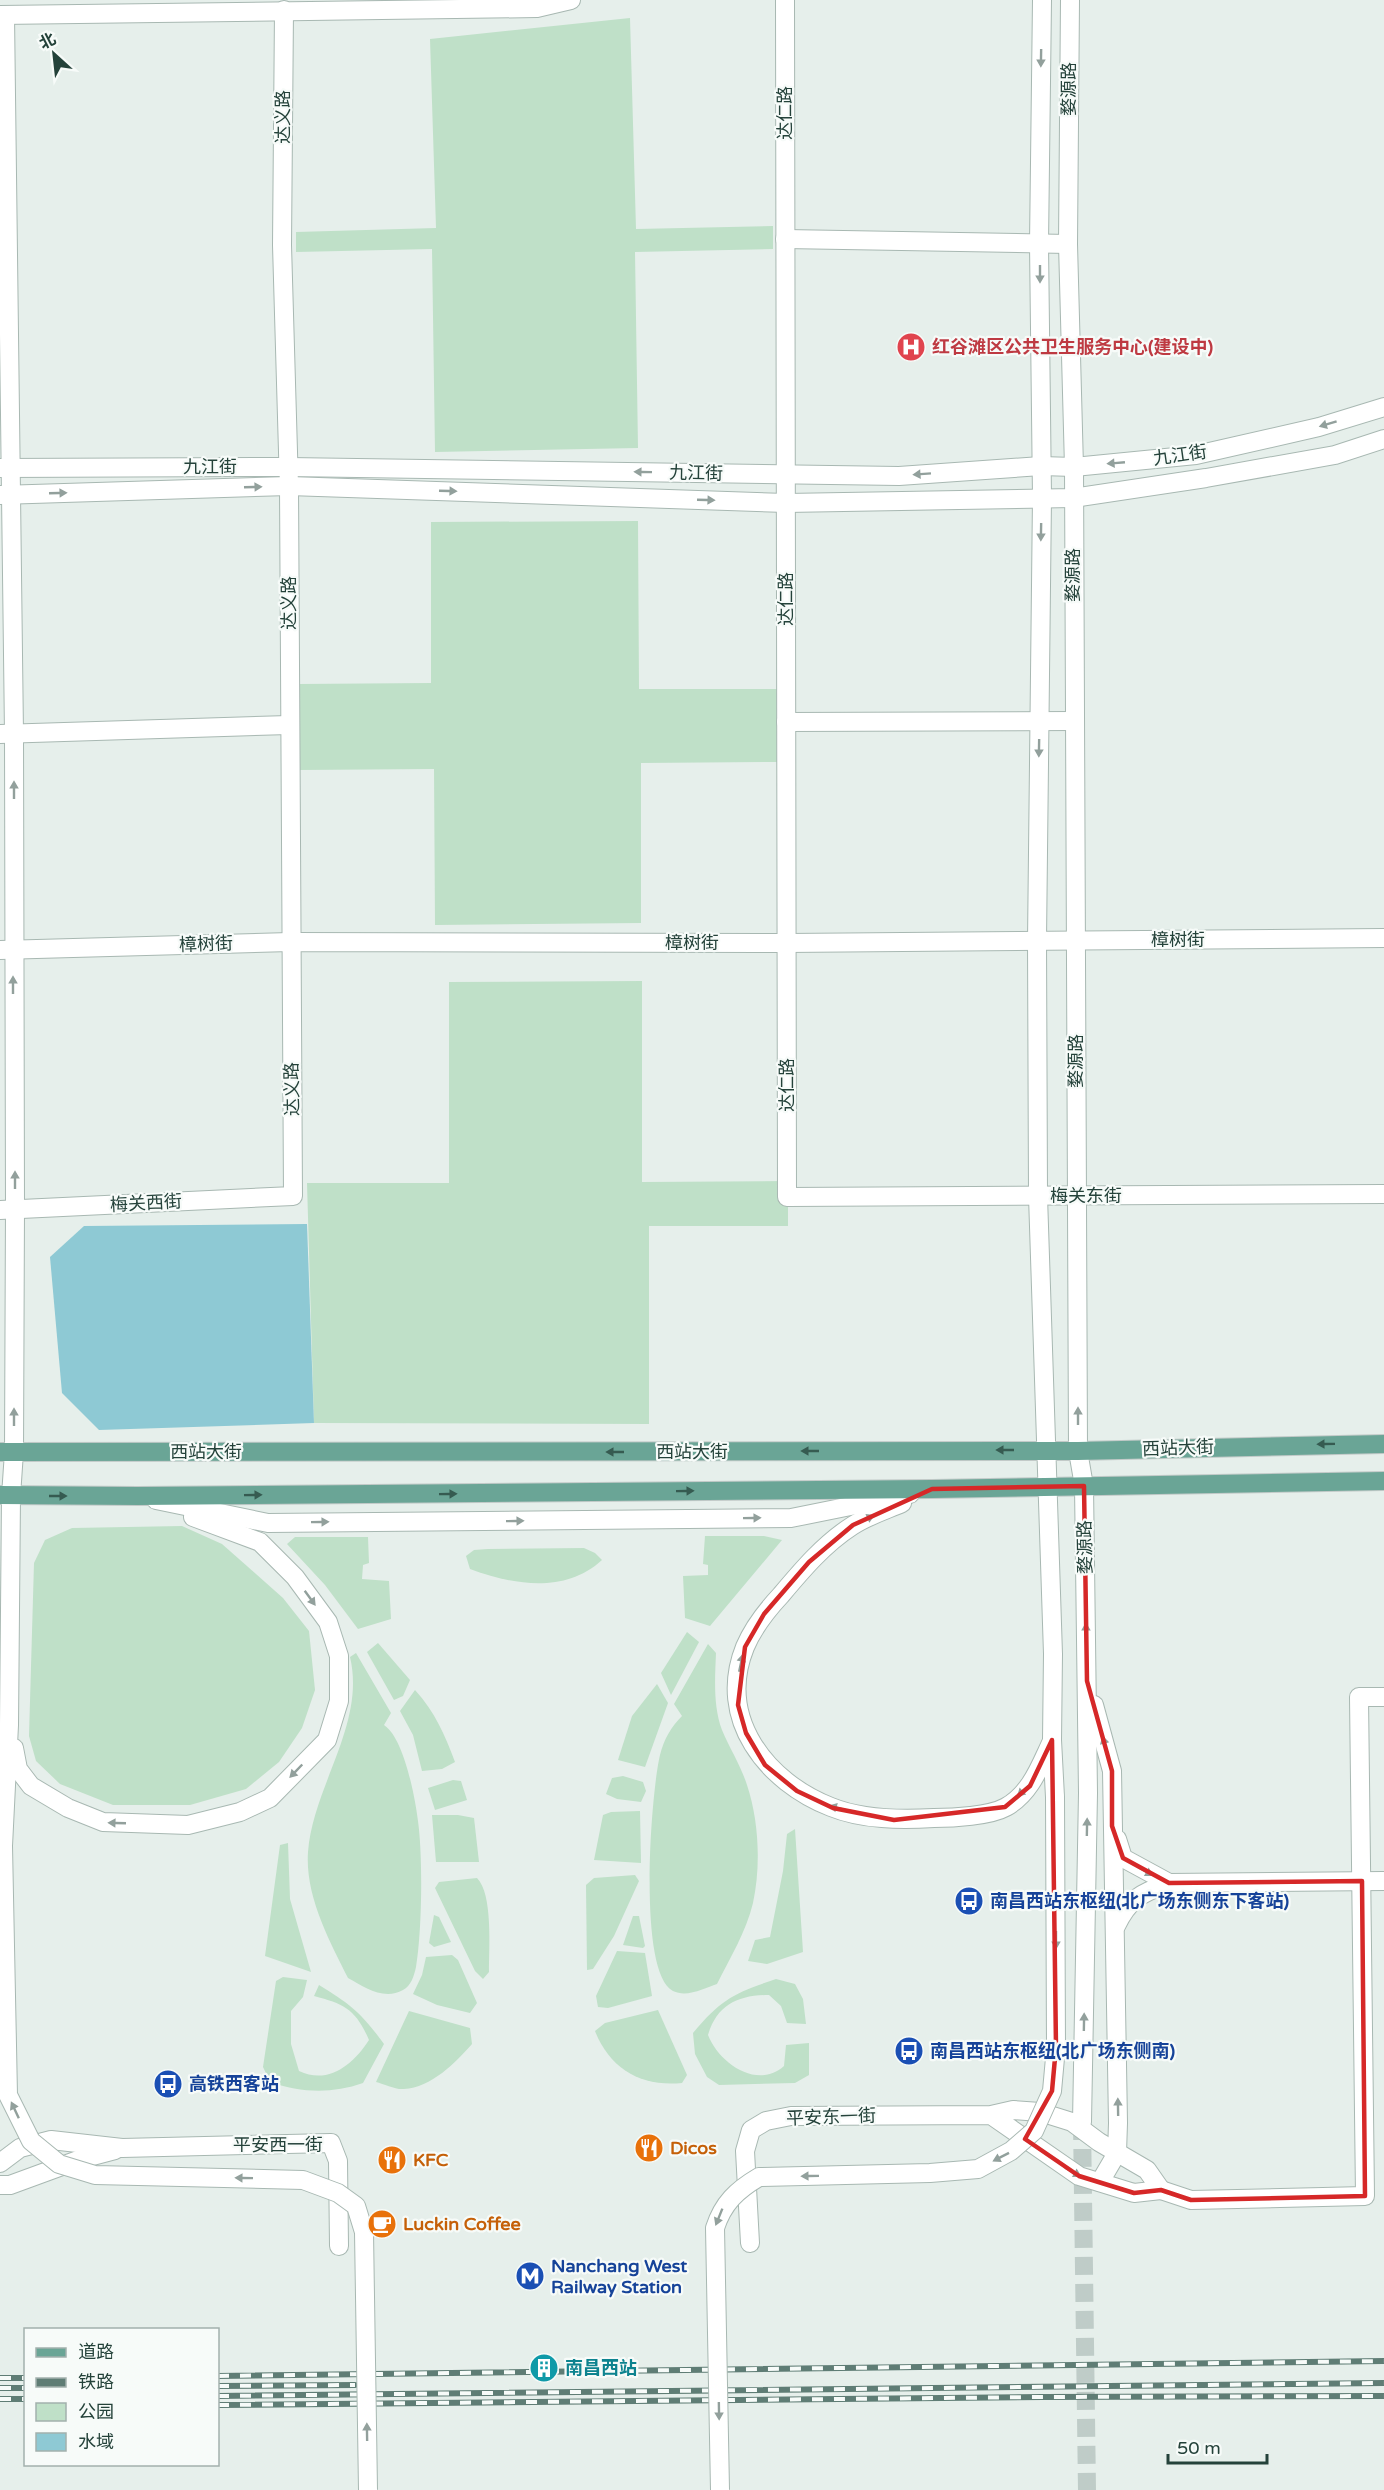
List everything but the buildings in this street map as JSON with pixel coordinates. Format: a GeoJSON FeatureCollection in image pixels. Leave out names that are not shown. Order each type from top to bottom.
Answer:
{"type":"FeatureCollection","features":[{"type":"Feature","properties":{"kind":"main road","name":"西站大街"},"geometry":{"type":"LineString","coordinates":[[7,1452],[1078,1451],[1384,1443]]}},
{"type":"Feature","properties":{"kind":"main road","name":"西站大街"},"geometry":{"type":"LineString","coordinates":[[5,1495],[138,1497],[932,1489],[1384,1481]]}},
{"type":"Feature","properties":{"kind":"street"},"geometry":{"type":"LineString","coordinates":[[368,2490],[364,2232],[356,2206],[338,2193],[303,2180],[95,2175],[59,2164],[31,2141],[8,2095],[3,1846],[9,1725],[5,1495],[7,1452],[7,734],[2,15],[537,8],[571,0]]}},
{"type":"Feature","properties":{"kind":"street","name":"达仁路"},"geometry":{"type":"LineString","coordinates":[[785,0],[787,1197]]}},
{"type":"Feature","properties":{"kind":"street","name":"婺源路"},"geometry":{"type":"LineString","coordinates":[[720,2490],[715,2228],[721,2211],[738,2190],[759,2177],[930,2173],[978,2169],[1011,2151],[1034,2131],[1052,2091],[1056,2047],[1053,1653],[1038,1196],[1037,941],[1042,497],[1040,244],[1042,0]]}},
{"type":"Feature","properties":{"kind":"street","name":"婺源路"},"geometry":{"type":"LineString","coordinates":[[1070,0],[1068,244],[1074,467],[1078,1451],[1084,1486],[1087,1681],[1082,2122]]}},
{"type":"Feature","properties":{"kind":"street","name":"达义路"},"geometry":{"type":"LineString","coordinates":[[284,10],[282,245],[289,467],[293,1196]]}},
{"type":"Feature","properties":{"kind":"street"},"geometry":{"type":"LineString","coordinates":[[785,239],[1068,244]]}},
{"type":"Feature","properties":{"kind":"street","name":"九江街"},"geometry":{"type":"LineString","coordinates":[[5,468],[289,467],[899,476],[1041,466],[1074,467],[1196,455],[1319,427],[1384,407]]}},
{"type":"Feature","properties":{"kind":"street","name":"九江街"},"geometry":{"type":"LineString","coordinates":[[6,495],[289,486],[786,503],[1073,498],[1206,478],[1335,455],[1384,439]]}},
{"type":"Feature","properties":{"kind":"street"},"geometry":{"type":"LineString","coordinates":[[786,722],[1074,722]]}},
{"type":"Feature","properties":{"kind":"street"},"geometry":{"type":"LineString","coordinates":[[7,734],[289,725]]}},
{"type":"Feature","properties":{"kind":"street","name":"樟树街"},"geometry":{"type":"LineString","coordinates":[[6,950],[290,942],[787,943],[1384,938]]}},
{"type":"Feature","properties":{"kind":"street","name":"梅关东街"},"geometry":{"type":"LineString","coordinates":[[787,1197],[1384,1194]]}},
{"type":"Feature","properties":{"kind":"street","name":"梅关西街"},"geometry":{"type":"LineString","coordinates":[[7,1209],[293,1196]]}},
{"type":"Feature","properties":{"kind":"street"},"geometry":{"type":"LineString","coordinates":[[138,1497],[268,1523],[744,1519],[791,1518],[932,1489]]}},
{"type":"Feature","properties":{"kind":"street"},"geometry":{"type":"LineString","coordinates":[[932,1489],[853,1525],[809,1562],[764,1614],[745,1647],[738,1679],[738,1705],[746,1733],[765,1765],[798,1791],[833,1808],[894,1820],[952,1817],[1005,1808],[1030,1786],[1052,1740]]}},
{"type":"Feature","properties":{"kind":"street"},"geometry":{"type":"LineString","coordinates":[[9,1725],[18,1769],[31,1786],[68,1808],[103,1822],[188,1825],[240,1812],[270,1798],[327,1740],[339,1701],[339,1656],[328,1622],[295,1577],[260,1542],[138,1497]]}},
{"type":"Feature","properties":{"kind":"street"},"geometry":{"type":"LineString","coordinates":[[1087,1681],[1112,1771],[1117,2153],[1100,2182]]}},
{"type":"Feature","properties":{"kind":"street"},"geometry":{"type":"LineString","coordinates":[[991,2115],[1079,2176],[1134,2193],[1161,2190],[1191,2200],[1365,2196],[1359,1697],[1384,1697]]}},
{"type":"Feature","properties":{"kind":"street"},"geometry":{"type":"LineString","coordinates":[[1112,1826],[1123,1858],[1169,1883]]}},
{"type":"Feature","properties":{"kind":"street"},"geometry":{"type":"LineString","coordinates":[[1114,1930],[1125,1906],[1146,1891],[1169,1883],[1384,1881]]}},
{"type":"Feature","properties":{"kind":"street","name":"平安东一街"},"geometry":{"type":"LineString","coordinates":[[750,2243],[745,2151],[751,2130],[766,2121],[791,2116],[991,2115],[1013,2110],[1040,2112],[1072,2122],[1117,2153],[1147,2169],[1161,2190]]}},
{"type":"Feature","properties":{"kind":"street"},"geometry":{"type":"LineString","coordinates":[[0,2163],[20,2148],[51,2140],[122,2148]]}},
{"type":"Feature","properties":{"kind":"street","name":"平安西一街"},"geometry":{"type":"LineString","coordinates":[[122,2148],[331,2143],[338,2161],[339,2246]]}},
{"type":"Feature","properties":{"kind":"street"},"geometry":{"type":"LineString","coordinates":[[0,2185],[10,2184],[81,2159],[122,2148]]}},
{"type":"Feature","properties":{"kind":"highlighted area"},"geometry":{"type":"Polygon","coordinates":[[[1084,1486],[1087,1681],[1112,1771],[1112,1826],[1123,1858],[1169,1883],[1362,1881],[1365,2196],[1191,2200],[1161,2190],[1134,2193],[1079,2176],[1025,2139],[1052,2091],[1056,2047],[1052,1740],[1030,1786],[1005,1807],[894,1820],[833,1808],[797,1791],[765,1765],[746,1733],[738,1705],[745,1647],[764,1614],[809,1562],[853,1525],[932,1489],[1084,1486]]]}},
{"type":"Feature","properties":{"kind":"green space"},"geometry":{"type":"Polygon","coordinates":[[[630,18],[636,229],[773,226],[773,249],[635,252],[638,448],[435,452],[432,249],[296,252],[296,232],[436,228],[430,39],[630,18]]]}},
{"type":"Feature","properties":{"kind":"green space"},"geometry":{"type":"Polygon","coordinates":[[[638,521],[639,689],[777,689],[777,762],[641,763],[641,923],[435,925],[434,769],[299,770],[298,684],[431,683],[431,522],[638,521]]]}},
{"type":"Feature","properties":{"kind":"green space"},"geometry":{"type":"Polygon","coordinates":[[[642,981],[642,1182],[788,1181],[788,1226],[649,1226],[649,1424],[314,1423],[307,1183],[449,1183],[449,982],[642,981]]]}},
{"type":"Feature","properties":{"kind":"green space"},"geometry":{"type":"Polygon","coordinates":[[[182,1526],[222,1544],[283,1598],[309,1631],[315,1690],[302,1728],[279,1762],[246,1789],[190,1805],[113,1805],[60,1784],[36,1761],[29,1736],[34,1563],[45,1540],[72,1528],[182,1526]]]}},
{"type":"Feature","properties":{"kind":"green space"},"geometry":{"type":"Polygon","coordinates":[[[705,1536],[764,1536],[782,1540],[710,1626],[685,1618],[683,1576],[708,1575],[708,1565],[703,1564],[705,1536]]]}},
{"type":"Feature","properties":{"kind":"green space"},"geometry":{"type":"Polygon","coordinates":[[[295,1537],[368,1537],[369,1563],[363,1565],[362,1579],[389,1581],[391,1619],[358,1629],[325,1585],[287,1544],[295,1537]]]}},
{"type":"Feature","properties":{"kind":"green space"},"geometry":{"type":"Polygon","coordinates":[[[584,1548],[595,1553],[602,1560],[587,1571],[555,1582],[521,1582],[486,1575],[470,1569],[466,1556],[474,1550],[488,1549],[584,1548]]]}},
{"type":"Feature","properties":{"kind":"green space"},"geometry":{"type":"Polygon","coordinates":[[[687,1632],[699,1642],[671,1695],[661,1673],[687,1632]]]}},
{"type":"Feature","properties":{"kind":"green space"},"geometry":{"type":"Polygon","coordinates":[[[378,1643],[410,1680],[403,1696],[394,1700],[367,1652],[378,1643]]]}},
{"type":"Feature","properties":{"kind":"green space"},"geometry":{"type":"Polygon","coordinates":[[[708,1644],[716,1653],[715,1692],[719,1721],[745,1778],[754,1813],[758,1844],[756,1889],[746,1924],[717,1984],[696,1992],[678,1993],[673,1991],[662,1977],[655,1952],[650,1880],[653,1805],[660,1755],[668,1734],[682,1716],[674,1704],[708,1644]]]}},
{"type":"Feature","properties":{"kind":"green space"},"geometry":{"type":"Polygon","coordinates":[[[356,1653],[391,1713],[384,1725],[391,1732],[403,1755],[414,1798],[420,1836],[421,1915],[416,1967],[408,1986],[389,1994],[374,1992],[348,1978],[314,1901],[308,1868],[312,1827],[345,1731],[351,1706],[353,1682],[350,1657],[356,1653]]]}},
{"type":"Feature","properties":{"kind":"green space"},"geometry":{"type":"Polygon","coordinates":[[[657,1684],[668,1703],[645,1767],[618,1760],[632,1716],[657,1684]]]}},
{"type":"Feature","properties":{"kind":"green space"},"geometry":{"type":"Polygon","coordinates":[[[415,1690],[439,1724],[455,1762],[442,1769],[422,1771],[413,1735],[400,1711],[415,1690]]]}},
{"type":"Feature","properties":{"kind":"green space"},"geometry":{"type":"Polygon","coordinates":[[[623,1776],[643,1782],[646,1791],[641,1802],[617,1799],[606,1794],[612,1778],[623,1776]]]}},
{"type":"Feature","properties":{"kind":"green space"},"geometry":{"type":"Polygon","coordinates":[[[453,1780],[461,1781],[467,1800],[435,1810],[428,1788],[453,1780]]]}},
{"type":"Feature","properties":{"kind":"green space"},"geometry":{"type":"Polygon","coordinates":[[[640,1811],[641,1863],[594,1860],[603,1815],[611,1812],[640,1811]]]}},
{"type":"Feature","properties":{"kind":"green space"},"geometry":{"type":"Polygon","coordinates":[[[432,1815],[458,1815],[474,1818],[479,1862],[436,1862],[432,1815]]]}},
{"type":"Feature","properties":{"kind":"green space"},"geometry":{"type":"Polygon","coordinates":[[[795,1829],[803,1952],[767,1964],[748,1961],[755,1940],[770,1937],[783,1871],[787,1834],[795,1829]]]}},
{"type":"Feature","properties":{"kind":"green space"},"geometry":{"type":"Polygon","coordinates":[[[288,1843],[290,1899],[311,1972],[265,1956],[280,1845],[288,1843]]]}},
{"type":"Feature","properties":{"kind":"green space"},"geometry":{"type":"Polygon","coordinates":[[[635,1875],[639,1881],[614,1936],[593,1969],[587,1970],[586,1885],[594,1878],[635,1875]]]}},
{"type":"Feature","properties":{"kind":"green space"},"geometry":{"type":"Polygon","coordinates":[[[477,1878],[486,1896],[489,1922],[489,1972],[483,1979],[475,1971],[435,1888],[439,1882],[477,1878]]]}},
{"type":"Feature","properties":{"kind":"green space"},"geometry":{"type":"Polygon","coordinates":[[[434,1915],[439,1917],[451,1942],[434,1947],[429,1943],[434,1915]]]}},
{"type":"Feature","properties":{"kind":"green space"},"geometry":{"type":"Polygon","coordinates":[[[633,1916],[639,1916],[645,1946],[643,1948],[623,1945],[633,1916]]]}},
{"type":"Feature","properties":{"kind":"green space"},"geometry":{"type":"Polygon","coordinates":[[[617,1951],[645,1953],[652,1996],[608,2008],[598,2007],[596,1996],[617,1951]]]}},
{"type":"Feature","properties":{"kind":"green space"},"geometry":{"type":"Polygon","coordinates":[[[452,1955],[458,1960],[477,2003],[470,2013],[437,2005],[413,1994],[422,1975],[426,1957],[452,1955]]]}},
{"type":"Feature","properties":{"kind":"green space"},"geometry":{"type":"Polygon","coordinates":[[[283,1977],[307,1980],[303,1997],[291,2011],[291,2044],[299,2071],[320,2076],[330,2074],[347,2064],[369,2040],[359,2022],[348,2010],[334,2002],[314,1996],[319,1985],[356,2011],[384,2044],[363,2083],[340,2089],[316,2091],[270,2082],[263,2067],[276,1981],[283,1977]]]}},
{"type":"Feature","properties":{"kind":"green space"},"geometry":{"type":"Polygon","coordinates":[[[776,1979],[795,1984],[803,1999],[806,2024],[787,2023],[781,2006],[769,1995],[758,1995],[738,2000],[723,2009],[708,2035],[713,2045],[730,2063],[740,2070],[762,2075],[773,2073],[784,2066],[786,2045],[809,2043],[809,2075],[795,2083],[719,2085],[707,2077],[695,2054],[693,2033],[712,2012],[730,1998],[776,1979]]]}},
{"type":"Feature","properties":{"kind":"green space"},"geometry":{"type":"Polygon","coordinates":[[[658,2010],[687,2075],[682,2083],[653,2082],[629,2073],[609,2056],[595,2031],[605,2023],[658,2010]]]}},
{"type":"Feature","properties":{"kind":"green space"},"geometry":{"type":"Polygon","coordinates":[[[409,2011],[470,2028],[472,2044],[451,2066],[433,2079],[414,2088],[394,2088],[376,2082],[409,2011]]]}},
{"type":"Feature","properties":{"kind":"water"},"geometry":{"type":"Polygon","coordinates":[[[307,1224],[314,1423],[99,1430],[62,1393],[50,1257],[84,1226],[307,1224]]]}},
{"type":"Feature","properties":{"kind":"tunnel"},"geometry":{"type":"LineString","coordinates":[[1082,2122],[1087,2490]]}},
{"type":"Feature","properties":{"kind":"railway"},"geometry":{"type":"LineString","coordinates":[[219,2376],[1384,2361]]}},
{"type":"Feature","properties":{"kind":"railway"},"geometry":{"type":"LineString","coordinates":[[0,2378],[24,2378]]}},
{"type":"Feature","properties":{"kind":"railway"},"geometry":{"type":"LineString","coordinates":[[219,2396],[1384,2383]]}},
{"type":"Feature","properties":{"kind":"railway"},"geometry":{"type":"LineString","coordinates":[[219,2386],[355,2385]]}},
{"type":"Feature","properties":{"kind":"railway"},"geometry":{"type":"LineString","coordinates":[[0,2388],[24,2388]]}},
{"type":"Feature","properties":{"kind":"railway"},"geometry":{"type":"LineString","coordinates":[[219,2405],[1384,2396]]}},
{"type":"Feature","properties":{"kind":"railway"},"geometry":{"type":"LineString","coordinates":[[0,2399],[24,2399]]}},
{"type":"Feature","properties":{"kind":"place","name":"红谷滩区公共卫生服务中心(建设中)"},"geometry":{"type":"Point","coordinates":[911,347]}},
{"type":"Feature","properties":{"kind":"place","name":"南昌西站东枢纽(北广场东侧东下客站)"},"geometry":{"type":"Point","coordinates":[969,1901]}},
{"type":"Feature","properties":{"kind":"place","name":"南昌西站东枢纽(北广场东侧南)"},"geometry":{"type":"Point","coordinates":[909,2051]}},
{"type":"Feature","properties":{"kind":"place","name":"高铁西客站"},"geometry":{"type":"Point","coordinates":[168,2084]}},
{"type":"Feature","properties":{"kind":"place","name":"Dicos"},"geometry":{"type":"Point","coordinates":[649,2148]}},
{"type":"Feature","properties":{"kind":"place","name":"KFC"},"geometry":{"type":"Point","coordinates":[392,2160]}},
{"type":"Feature","properties":{"kind":"place","name":"Luckin Coffee"},"geometry":{"type":"Point","coordinates":[382,2224]}},
{"type":"Feature","properties":{"kind":"place","name":"Nanchang West Railway Station"},"geometry":{"type":"Point","coordinates":[530,2276]}},
{"type":"Feature","properties":{"kind":"place","name":"南昌西站"},"geometry":{"type":"Point","coordinates":[544,2368]}}]}
